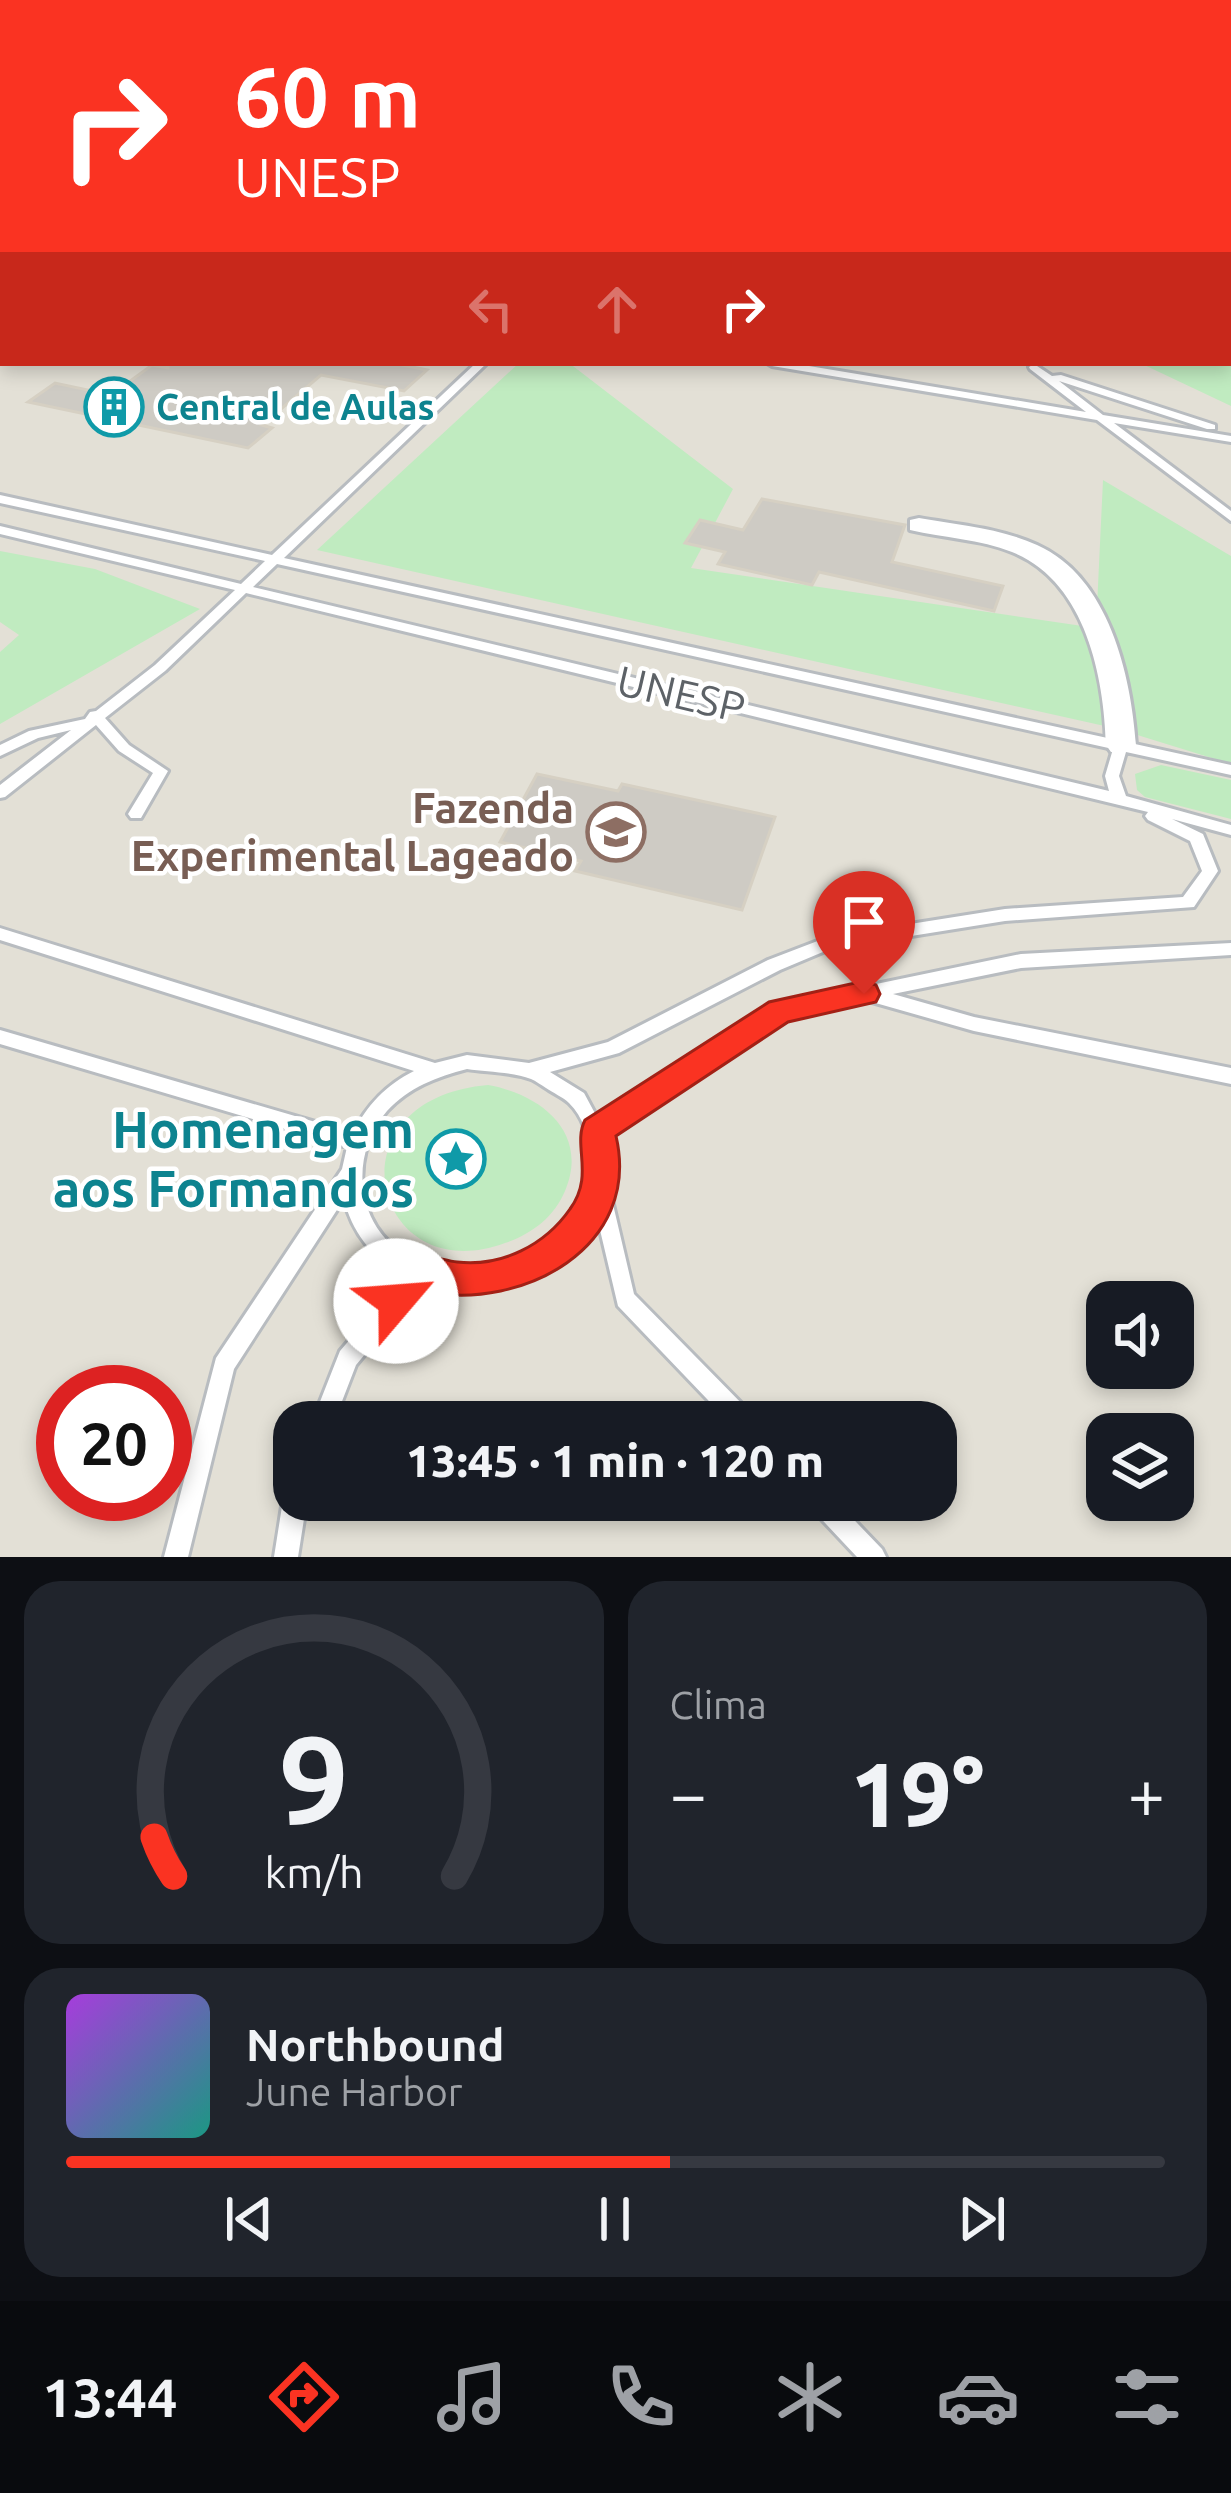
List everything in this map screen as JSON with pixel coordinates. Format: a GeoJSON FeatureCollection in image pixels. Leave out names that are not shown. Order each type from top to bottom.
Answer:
{"type":"FeatureCollection","features":[{"type":"Feature","properties":{"kind":"street"},"geometry":{"type":"LineString","coordinates":[[919,525],[1015,545],[1040,555],[1052,568],[1099,628],[1121,745]]}},
{"type":"Feature","properties":{"kind":"lane"},"geometry":{"type":"LineString","coordinates":[[3,787],[160,668],[479,366]]}},
{"type":"Feature","properties":{"kind":"lane"},"geometry":{"type":"LineString","coordinates":[[790,366],[1231,435]]}},
{"type":"Feature","properties":{"kind":"lane"},"geometry":{"type":"LineString","coordinates":[[1031,366],[1231,517]]}},
{"type":"Feature","properties":{"kind":"lane"},"geometry":{"type":"LineString","coordinates":[[1033,366],[1122,401],[1231,435]]}},
{"type":"Feature","properties":{"kind":"lane","name":"UNESP"},"geometry":{"type":"LineString","coordinates":[[0,499],[1231,770]]}},
{"type":"Feature","properties":{"kind":"lane","name":"UNESP"},"geometry":{"type":"LineString","coordinates":[[0,530],[1231,830]]}},
{"type":"Feature","properties":{"kind":"lane"},"geometry":{"type":"LineString","coordinates":[[0,751],[34,734],[89,719]]}},
{"type":"Feature","properties":{"kind":"lane"},"geometry":{"type":"LineString","coordinates":[[89,719],[160,771],[136,814]]}},
{"type":"Feature","properties":{"kind":"lane"},"geometry":{"type":"LineString","coordinates":[[1119,799],[1112,776],[1113,759],[1121,745]]}},
{"type":"Feature","properties":{"kind":"lane","name":"UNESP"},"geometry":{"type":"LineString","coordinates":[[600,1186],[588,1215],[567,1241],[539,1262],[505,1276],[462,1281],[420,1273],[390,1257],[367,1234],[353,1206],[349,1175],[356,1142],[374,1112],[400,1088],[433,1070],[466,1062],[501,1061],[534,1069],[613,1048],[774,965],[828,943],[1005,915],[1187,903],[1210,871],[1197,838],[1119,799]]}},
{"type":"Feature","properties":{"kind":"lane","name":"UNESP"},"geometry":{"type":"LineString","coordinates":[[0,934],[433,1070]]}},
{"type":"Feature","properties":{"kind":"lane"},"geometry":{"type":"LineString","coordinates":[[597,1130],[780,1011],[1021,961],[1231,949]]}},
{"type":"Feature","properties":{"kind":"lane"},"geometry":{"type":"LineString","coordinates":[[864,994],[974,1024],[1231,1076]]}},
{"type":"Feature","properties":{"kind":"lane"},"geometry":{"type":"LineString","coordinates":[[0,1037],[356,1142]]}},
{"type":"Feature","properties":{"kind":"lane"},"geometry":{"type":"LineString","coordinates":[[534,1069],[573,1095],[597,1130],[603,1157],[600,1186],[625,1299],[724,1401]]}},
{"type":"Feature","properties":{"kind":"lane","name":"UNESP"},"geometry":{"type":"LineString","coordinates":[[176,1557],[224,1365],[349,1175]]}},
{"type":"Feature","properties":{"kind":"lane"},"geometry":{"type":"LineString","coordinates":[[331,1401],[347,1358],[420,1273]]}},
{"type":"Feature","properties":{"kind":"lane"},"geometry":{"type":"LineString","coordinates":[[286,1557],[292,1521]]}},
{"type":"Feature","properties":{"kind":"lane"},"geometry":{"type":"LineString","coordinates":[[839,1521],[874,1557]]}},
{"type":"Feature","properties":{"kind":"shaded area","name":"Fazenda Experimental Lageado"},"geometry":{"type":"Polygon","coordinates":[[[0,366],[1231,366],[1231,1557],[0,1557],[0,366]]]}},
{"type":"Feature","properties":{"kind":"green space"},"geometry":{"type":"Polygon","coordinates":[[[516,366],[573,366],[733,489],[691,568],[1096,628],[1103,480],[1231,556],[1231,764],[1118,729],[317,550],[516,366]]]}},
{"type":"Feature","properties":{"kind":"green space"},"geometry":{"type":"Polygon","coordinates":[[[1146,366],[1231,366],[1231,406],[1146,366]]]}},
{"type":"Feature","properties":{"kind":"green space"},"geometry":{"type":"Polygon","coordinates":[[[0,551],[95,569],[200,609],[0,724],[0,652],[19,635],[0,622],[0,551]]]}},
{"type":"Feature","properties":{"kind":"green space"},"geometry":{"type":"Polygon","coordinates":[[[1161,765],[1231,780],[1231,819],[1145,797],[1137,790],[1135,774],[1161,765]]]}},
{"type":"Feature","properties":{"kind":"green space"},"geometry":{"type":"Polygon","coordinates":[[[488,1085],[525,1097],[555,1119],[571,1151],[565,1191],[541,1223],[505,1243],[460,1251],[424,1241],[399,1218],[386,1188],[387,1154],[403,1122],[437,1098],[488,1085]]]}},
{"type":"Feature","properties":{"kind":"building","name":"Central de Aulas"},"geometry":{"type":"Polygon","coordinates":[[[151,366],[407,366],[427,370],[404,391],[321,375],[262,425],[272,428],[248,448],[28,402],[55,383],[111,395],[151,366]]]}},
{"type":"Feature","properties":{"kind":"building"},"geometry":{"type":"Polygon","coordinates":[[[762,499],[905,525],[892,562],[1003,586],[994,611],[819,572],[812,585],[718,564],[725,552],[685,543],[700,520],[743,530],[762,499]]]}},
{"type":"Feature","properties":{"kind":"building"},"geometry":{"type":"Polygon","coordinates":[[[537,774],[618,791],[622,784],[775,817],[742,910],[575,871],[581,861],[500,842],[537,774]]]}},
{"type":"Feature","properties":{"kind":"place","name":"Central de Aulas"},"geometry":{"type":"Point","coordinates":[114,407]}},
{"type":"Feature","properties":{"kind":"place","name":"Fazenda Experimental Lageado"},"geometry":{"type":"Point","coordinates":[616,832]}},
{"type":"Feature","properties":{"kind":"place","name":"Homenagem aos Formandos"},"geometry":{"type":"Point","coordinates":[456,1159]}},
{"type":"Feature","properties":{"kind":"route"},"geometry":{"type":"LineString","coordinates":[[396,1301],[420,1273],[462,1281],[505,1276],[539,1262],[567,1241],[588,1215],[600,1186],[603,1157],[597,1130],[780,1011],[864,994]]}}]}
